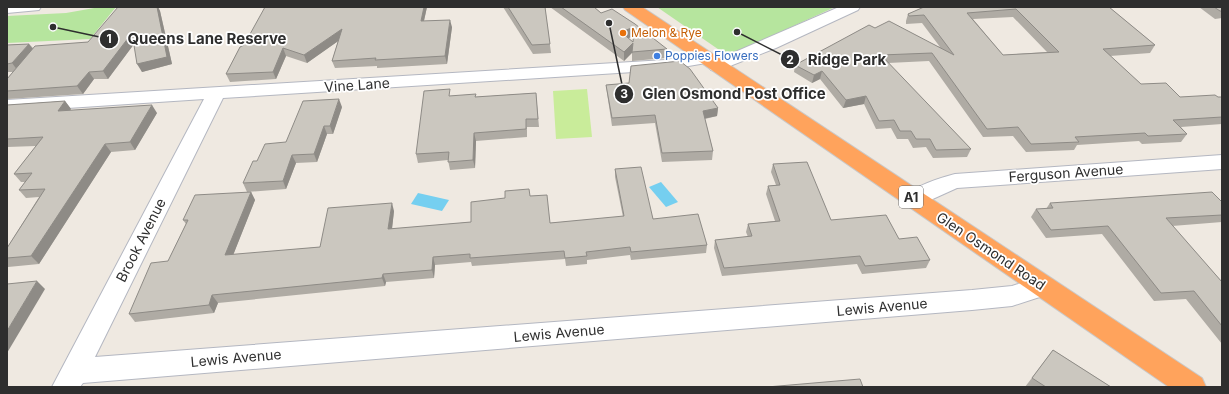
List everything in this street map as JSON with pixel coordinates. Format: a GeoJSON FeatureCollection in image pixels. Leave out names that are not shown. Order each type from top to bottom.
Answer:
{"type":"FeatureCollection","features":[{"type":"Feature","properties":{"kind":"highway","name":"Glen Osmond Road"},"geometry":{"type":"LineString","coordinates":[[631,7],[1192,387]]}},
{"type":"Feature","properties":{"kind":"street"},"geometry":{"type":"LineString","coordinates":[[7,8],[33,7]]}},
{"type":"Feature","properties":{"kind":"street","name":"Vine Lane"},"geometry":{"type":"LineString","coordinates":[[7,106],[711,62],[770,44],[852,7]]}},
{"type":"Feature","properties":{"kind":"street","name":"Brook Avenue"},"geometry":{"type":"LineString","coordinates":[[70,379],[216,94]]}},
{"type":"Feature","properties":{"kind":"street","name":"Ferguson Avenue"},"geometry":{"type":"LineString","coordinates":[[915,199],[940,186],[954,181],[1222,162]]}},
{"type":"Feature","properties":{"kind":"street","name":"Lewis Avenue"},"geometry":{"type":"LineString","coordinates":[[70,379],[972,300],[1012,296],[1043,286]]}},
{"type":"Feature","properties":{"kind":"green space"},"geometry":{"type":"Polygon","coordinates":[[[100,7],[116,7],[90,39],[7,43],[7,16],[66,13],[100,7]]]}},
{"type":"Feature","properties":{"kind":"green space"},"geometry":{"type":"Polygon","coordinates":[[[657,7],[835,7],[728,56],[657,7]]]}},
{"type":"Feature","properties":{"kind":"green space"},"geometry":{"type":"Polygon","coordinates":[[[587,89],[592,137],[556,139],[553,91],[587,89]]]}},
{"type":"Feature","properties":{"kind":"water"},"geometry":{"type":"Polygon","coordinates":[[[661,182],[678,202],[666,207],[649,187],[661,182]]]}},
{"type":"Feature","properties":{"kind":"water"},"geometry":{"type":"Polygon","coordinates":[[[418,193],[449,200],[442,211],[411,204],[418,193]]]}},
{"type":"Feature","properties":{"kind":"building"},"geometry":{"type":"Polygon","coordinates":[[[118,7],[157,7],[167,57],[137,64],[132,33],[103,71],[89,72],[77,86],[7,91],[7,79],[35,46],[88,42],[118,7]]]}},
{"type":"Feature","properties":{"kind":"building"},"geometry":{"type":"Polygon","coordinates":[[[265,7],[424,7],[421,21],[450,20],[445,56],[332,61],[342,29],[304,55],[283,48],[273,72],[226,74],[240,47],[244,45],[265,7]]]}},
{"type":"Feature","properties":{"kind":"building"},"geometry":{"type":"Polygon","coordinates":[[[508,7],[545,7],[550,44],[532,45],[508,7]]]}},
{"type":"Feature","properties":{"kind":"building"},"geometry":{"type":"Polygon","coordinates":[[[561,7],[594,7],[601,13],[612,9],[635,24],[667,49],[632,52],[633,43],[624,52],[561,7]],[[634,27],[621,32],[633,42],[634,27]]]}},
{"type":"Feature","properties":{"kind":"building"},"geometry":{"type":"Polygon","coordinates":[[[924,7],[1109,7],[1155,45],[1103,49],[1141,84],[1166,83],[1180,97],[1215,95],[1222,97],[1222,117],[1173,120],[1187,134],[1148,136],[1145,133],[1075,137],[1079,142],[1031,144],[1018,127],[987,129],[932,53],[881,55],[971,149],[936,150],[930,139],[916,139],[911,131],[900,131],[894,120],[879,121],[866,96],[846,100],[822,71],[814,75],[795,65],[869,25],[875,28],[889,21],[954,55],[924,15],[909,16],[908,14],[924,7]],[[1016,9],[967,13],[1003,55],[1059,52],[1016,9]]]}},
{"type":"Feature","properties":{"kind":"building"},"geometry":{"type":"Polygon","coordinates":[[[1214,7],[1222,7],[1222,11],[1220,11],[1214,7]]]}},
{"type":"Feature","properties":{"kind":"building"},"geometry":{"type":"Polygon","coordinates":[[[29,44],[12,63],[7,64],[7,45],[29,44]]]}},
{"type":"Feature","properties":{"kind":"building"},"geometry":{"type":"Polygon","coordinates":[[[680,61],[690,69],[718,108],[703,111],[713,151],[662,153],[655,115],[612,118],[606,85],[629,83],[631,66],[680,61]]]}},
{"type":"Feature","properties":{"kind":"building"},"geometry":{"type":"Polygon","coordinates":[[[450,89],[449,96],[476,94],[475,97],[536,93],[538,119],[526,119],[526,129],[474,133],[473,160],[448,162],[449,152],[416,154],[424,91],[450,89]]]}},
{"type":"Feature","properties":{"kind":"building"},"geometry":{"type":"Polygon","coordinates":[[[339,99],[330,126],[324,126],[314,154],[292,155],[283,181],[243,183],[253,161],[257,161],[265,144],[286,142],[303,101],[339,99]]]}},
{"type":"Feature","properties":{"kind":"building"},"geometry":{"type":"Polygon","coordinates":[[[65,101],[58,111],[152,105],[130,142],[105,144],[31,256],[7,258],[7,248],[45,189],[19,190],[32,173],[14,174],[43,137],[7,139],[7,105],[65,101]]]}},
{"type":"Feature","properties":{"kind":"building"},"geometry":{"type":"Polygon","coordinates":[[[807,162],[831,220],[886,215],[899,239],[917,237],[930,260],[865,266],[860,256],[724,268],[715,240],[752,236],[748,224],[780,221],[768,186],[780,185],[773,164],[807,162]]]}},
{"type":"Feature","properties":{"kind":"building"},"geometry":{"type":"Polygon","coordinates":[[[641,167],[653,219],[698,214],[707,245],[631,252],[630,247],[586,252],[587,256],[565,258],[564,251],[470,258],[470,254],[433,257],[432,270],[383,274],[382,278],[212,295],[209,305],[129,314],[151,263],[168,261],[188,220],[183,220],[195,195],[251,192],[225,255],[320,247],[328,208],[392,203],[388,229],[471,222],[471,202],[505,198],[505,191],[529,189],[530,196],[547,195],[550,223],[624,216],[615,169],[641,167]]]}},
{"type":"Feature","properties":{"kind":"building"},"geometry":{"type":"Polygon","coordinates":[[[1212,192],[1222,202],[1222,215],[1166,218],[1222,282],[1222,326],[1194,291],[1161,293],[1108,226],[1051,230],[1036,209],[1053,208],[1050,203],[1212,192]]]}},
{"type":"Feature","properties":{"kind":"building"},"geometry":{"type":"Polygon","coordinates":[[[37,281],[7,331],[7,284],[37,281]]]}},
{"type":"Feature","properties":{"kind":"building"},"geometry":{"type":"Polygon","coordinates":[[[1053,350],[1111,387],[1046,387],[1032,378],[1053,350]]]}},
{"type":"Feature","properties":{"kind":"building"},"geometry":{"type":"Polygon","coordinates":[[[860,379],[863,387],[767,387],[860,379]]]}},
{"type":"Feature","properties":{"kind":"place","name":"Glen Osmond Post Office"},"geometry":{"type":"Point","coordinates":[609,23]}},
{"type":"Feature","properties":{"kind":"place","name":"Queens Lane Reserve"},"geometry":{"type":"Point","coordinates":[53,27]}},
{"type":"Feature","properties":{"kind":"place","name":"Ridge Park"},"geometry":{"type":"Point","coordinates":[737,32]}},
{"type":"Feature","properties":{"kind":"place","name":"Melon & Rye"},"geometry":{"type":"Point","coordinates":[623,33]}},
{"type":"Feature","properties":{"kind":"place","name":"Poppies Flowers"},"geometry":{"type":"Point","coordinates":[657,56]}}]}
